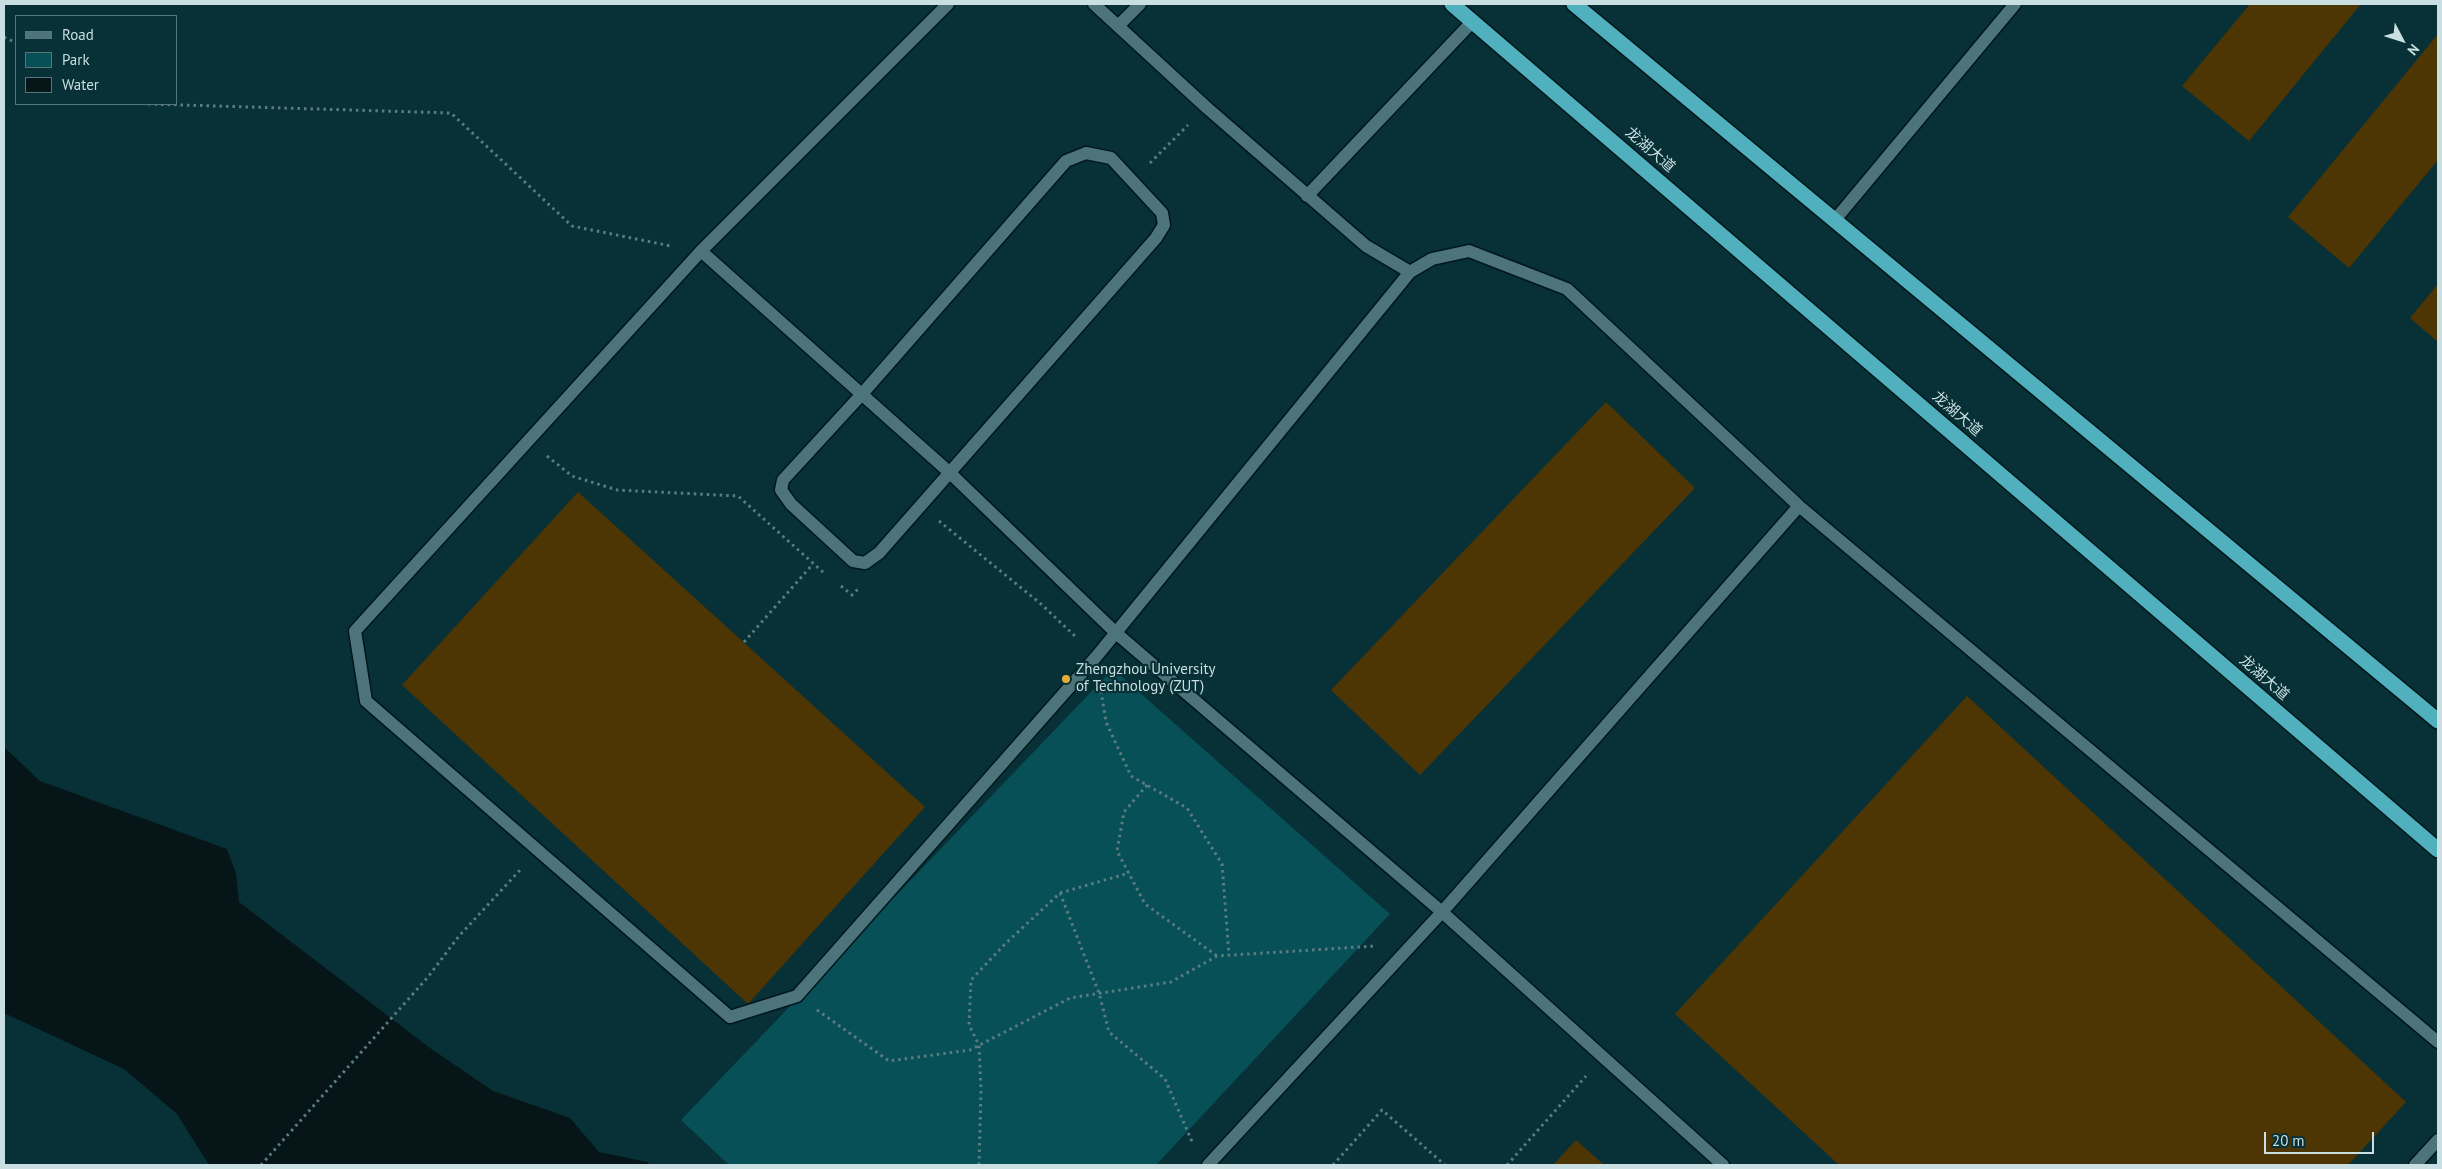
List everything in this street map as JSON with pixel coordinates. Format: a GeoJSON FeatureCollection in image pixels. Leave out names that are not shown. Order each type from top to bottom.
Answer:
{"type":"FeatureCollection","features":[{"type":"Feature","properties":{"kind":"highway","name":"龙湖大道"},"geometry":{"type":"LineString","coordinates":[[1452,4],[2438,850]]}},
{"type":"Feature","properties":{"kind":"highway"},"geometry":{"type":"LineString","coordinates":[[1574,4],[2438,721]]}},
{"type":"Feature","properties":{"kind":"street"},"geometry":{"type":"LineString","coordinates":[[948,4],[701,252],[355,631],[366,702],[730,1017],[797,996],[1096,657],[1410,272],[1432,259],[1469,251],[1567,289],[1799,506],[2438,1042]]}},
{"type":"Feature","properties":{"kind":"street"},"geometry":{"type":"LineString","coordinates":[[1094,4],[1206,107],[1307,196],[1366,246],[1410,272]]}},
{"type":"Feature","properties":{"kind":"street"},"geometry":{"type":"LineString","coordinates":[[1118,26],[1140,4]]}},
{"type":"Feature","properties":{"kind":"street"},"geometry":{"type":"LineString","coordinates":[[1834,220],[2014,4]]}},
{"type":"Feature","properties":{"kind":"street"},"geometry":{"type":"LineString","coordinates":[[1307,196],[1473,21]]}},
{"type":"Feature","properties":{"kind":"street"},"geometry":{"type":"LineString","coordinates":[[1086,153],[1110,158],[1134,180],[1162,213],[1164,226],[1156,238],[879,553],[865,563],[853,561],[831,542],[791,504],[782,490],[783,480],[862,394],[1066,161],[1086,153]]}},
{"type":"Feature","properties":{"kind":"street"},"geometry":{"type":"LineString","coordinates":[[701,252],[949,472],[1116,633],[1442,912],[1723,1165]]}},
{"type":"Feature","properties":{"kind":"street"},"geometry":{"type":"LineString","coordinates":[[1208,1165],[1442,912],[1799,506]]}},
{"type":"Feature","properties":{"kind":"street"},"geometry":{"type":"LineString","coordinates":[[2415,1165],[2438,1140]]}},
{"type":"Feature","properties":{"kind":"path"},"geometry":{"type":"LineString","coordinates":[[178,105],[450,113],[572,226],[701,252]]}},
{"type":"Feature","properties":{"kind":"path"},"geometry":{"type":"LineString","coordinates":[[1134,180],[1206,107]]}},
{"type":"Feature","properties":{"kind":"path"},"geometry":{"type":"LineString","coordinates":[[744,642],[831,542]]}},
{"type":"Feature","properties":{"kind":"path"},"geometry":{"type":"LineString","coordinates":[[1096,657],[1106,722],[1132,776],[1188,808],[1222,864],[1229,954]]}},
{"type":"Feature","properties":{"kind":"path"},"geometry":{"type":"LineString","coordinates":[[1147,785],[1124,812],[1117,851],[1144,904],[1217,956]]}},
{"type":"Feature","properties":{"kind":"path"},"geometry":{"type":"LineString","coordinates":[[261,1165],[428,977],[460,936],[538,850]]}},
{"type":"Feature","properties":{"kind":"path"},"geometry":{"type":"LineString","coordinates":[[979,1165],[981,1091],[979,1045],[969,1024],[971,980],[1005,944],[1060,893],[1129,873]]}},
{"type":"Feature","properties":{"kind":"path"},"geometry":{"type":"LineString","coordinates":[[1060,893],[1099,993],[1109,1032],[1165,1079],[1195,1148]]}},
{"type":"Feature","properties":{"kind":"path"},"geometry":{"type":"LineString","coordinates":[[797,996],[889,1061],[970,1050],[1070,998],[1170,982],[1217,956],[1413,944]]}},
{"type":"Feature","properties":{"kind":"path"},"geometry":{"type":"LineString","coordinates":[[1507,1165],[1603,1057]]}},
{"type":"Feature","properties":{"kind":"path"},"geometry":{"type":"LineString","coordinates":[[1333,1165],[1382,1110],[1446,1165]]}},
{"type":"Feature","properties":{"kind":"green space"},"geometry":{"type":"Polygon","coordinates":[[[1113,669],[1390,914],[1156,1165],[729,1165],[681,1120],[1113,669]]]}},
{"type":"Feature","properties":{"kind":"water"},"geometry":{"type":"Polygon","coordinates":[[[4,747],[40,781],[227,849],[236,873],[239,902],[430,1048],[493,1091],[570,1118],[599,1152],[647,1162],[650,1165],[209,1165],[177,1114],[124,1069],[4,1013],[4,747]]]}},
{"type":"Feature","properties":{"kind":"building"},"geometry":{"type":"Polygon","coordinates":[[[2250,4],[2361,4],[2249,141],[2182,86],[2250,4]]]}},
{"type":"Feature","properties":{"kind":"building"},"geometry":{"type":"Polygon","coordinates":[[[2438,34],[2438,160],[2349,268],[2288,217],[2438,34]]]}},
{"type":"Feature","properties":{"kind":"building"},"geometry":{"type":"Polygon","coordinates":[[[2438,284],[2438,342],[2410,318],[2438,284]]]}},
{"type":"Feature","properties":{"kind":"building"},"geometry":{"type":"Polygon","coordinates":[[[1606,402],[1695,488],[1420,775],[1331,690],[1606,402]]]}},
{"type":"Feature","properties":{"kind":"building"},"geometry":{"type":"Polygon","coordinates":[[[578,492],[925,807],[748,1004],[402,685],[578,492]]]}},
{"type":"Feature","properties":{"kind":"building"},"geometry":{"type":"Polygon","coordinates":[[[1967,696],[2406,1102],[2348,1165],[1839,1165],[1675,1014],[1967,696]]]}},
{"type":"Feature","properties":{"kind":"building"},"geometry":{"type":"Polygon","coordinates":[[[1576,1140],[1604,1165],[1553,1165],[1576,1140]]]}},
{"type":"Feature","properties":{"kind":"place","name":"Zhengzhou University of Technology (ZUT)"},"geometry":{"type":"Point","coordinates":[1066,679]}}]}
